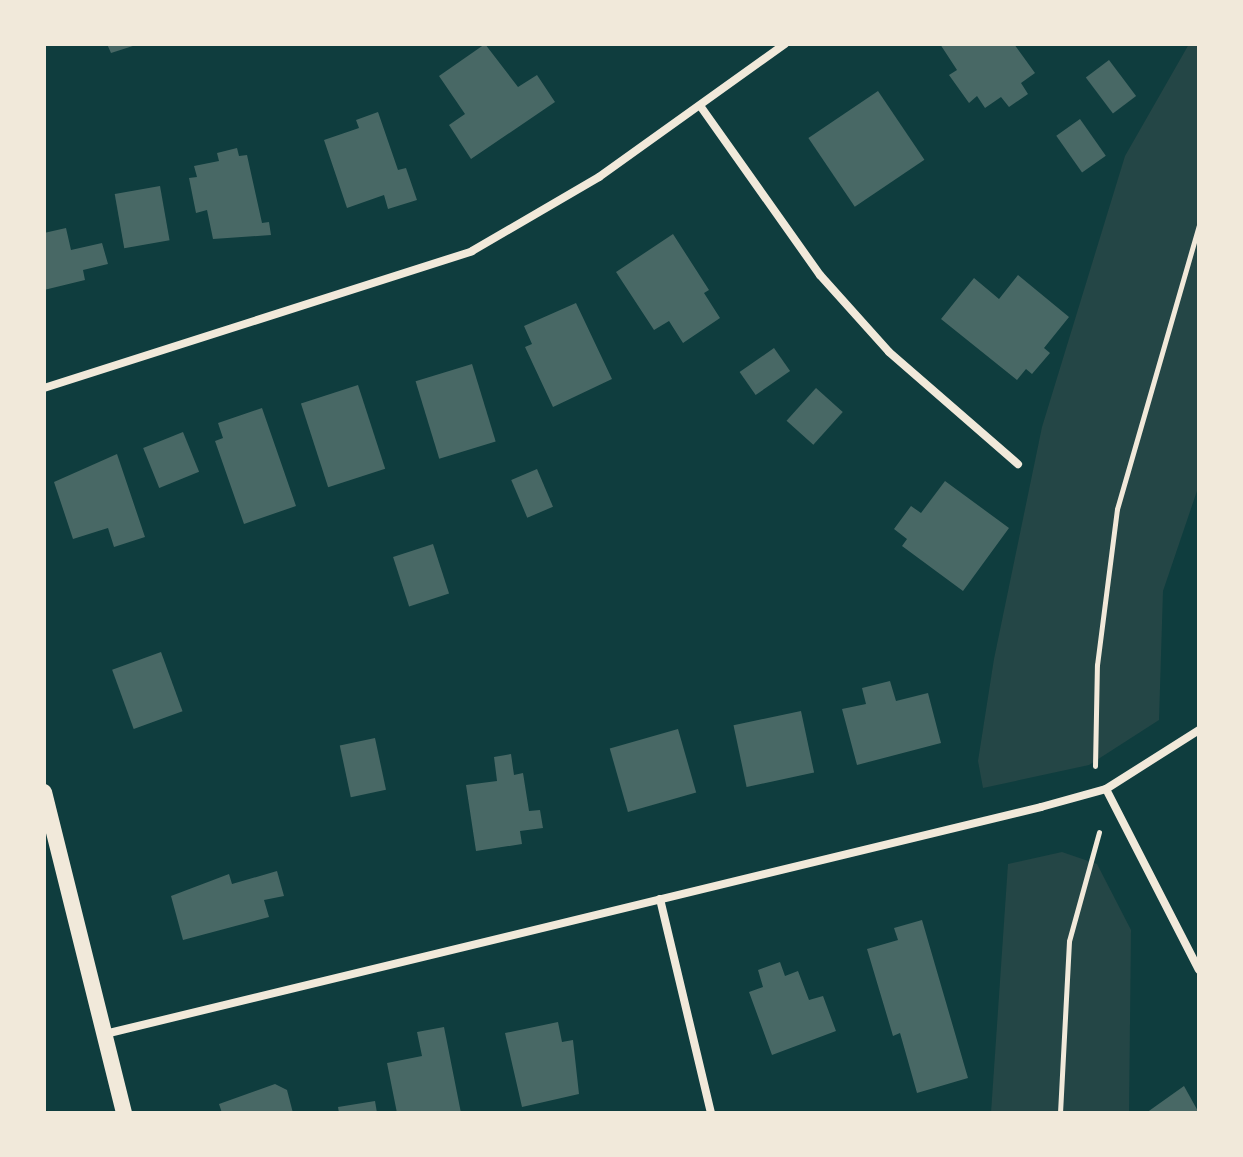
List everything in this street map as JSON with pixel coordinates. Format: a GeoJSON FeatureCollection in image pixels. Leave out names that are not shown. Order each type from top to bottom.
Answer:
{"type":"FeatureCollection","features":[{"type":"Feature","properties":{"kind":"main road"},"geometry":{"type":"LineString","coordinates":[[44,792],[124,1113]]}},
{"type":"Feature","properties":{"kind":"street"},"geometry":{"type":"LineString","coordinates":[[44,388],[472,251],[586,186],[701,107],[785,44]]}},
{"type":"Feature","properties":{"kind":"street"},"geometry":{"type":"LineString","coordinates":[[701,107],[820,275],[889,352],[1018,464]]}},
{"type":"Feature","properties":{"kind":"street"},"geometry":{"type":"LineString","coordinates":[[105,1034],[1106,789],[1199,730]]}},
{"type":"Feature","properties":{"kind":"street"},"geometry":{"type":"LineString","coordinates":[[1106,789],[1199,970]]}},
{"type":"Feature","properties":{"kind":"street"},"geometry":{"type":"LineString","coordinates":[[660,899],[711,1113]]}},
{"type":"Feature","properties":{"kind":"path"},"geometry":{"type":"LineString","coordinates":[[1060,1113],[1069,941],[1099,836],[1094,792],[1097,665],[1117,509],[1199,224]]}},
{"type":"Feature","properties":{"kind":"shaded area"},"geometry":{"type":"Polygon","coordinates":[[[1189,44],[1199,44],[1199,485],[1163,591],[1159,720],[1089,765],[983,788],[978,761],[994,659],[1042,427],[1125,156],[1189,44]]]}},
{"type":"Feature","properties":{"kind":"shaded area"},"geometry":{"type":"Polygon","coordinates":[[[1062,852],[1097,864],[1131,930],[1129,1113],[991,1113],[1008,864],[1062,852]]]}},
{"type":"Feature","properties":{"kind":"building"},"geometry":{"type":"Polygon","coordinates":[[[107,44],[136,44],[136,45],[111,53],[107,44]]]}},
{"type":"Feature","properties":{"kind":"building"},"geometry":{"type":"Polygon","coordinates":[[[485,44],[518,87],[537,75],[555,102],[471,159],[449,125],[465,114],[439,76],[485,44]]]}},
{"type":"Feature","properties":{"kind":"building"},"geometry":{"type":"Polygon","coordinates":[[[940,44],[1014,44],[1035,73],[1021,83],[1028,94],[1009,107],[1001,97],[985,108],[977,96],[969,103],[949,75],[957,70],[940,44]]]}},
{"type":"Feature","properties":{"kind":"building"},"geometry":{"type":"Polygon","coordinates":[[[1109,60],[1136,96],[1113,113],[1086,77],[1109,60]]]}},
{"type":"Feature","properties":{"kind":"building"},"geometry":{"type":"Polygon","coordinates":[[[878,91],[924,160],[855,207],[808,138],[878,91]]]}},
{"type":"Feature","properties":{"kind":"building"},"geometry":{"type":"Polygon","coordinates":[[[378,112],[398,170],[406,168],[417,200],[388,209],[384,195],[347,208],[324,140],[359,128],[356,120],[378,112]]]}},
{"type":"Feature","properties":{"kind":"building"},"geometry":{"type":"Polygon","coordinates":[[[1080,119],[1106,156],[1082,172],[1056,136],[1080,119]]]}},
{"type":"Feature","properties":{"kind":"building"},"geometry":{"type":"Polygon","coordinates":[[[237,148],[239,156],[247,155],[262,223],[269,222],[271,235],[213,239],[207,210],[196,213],[189,178],[197,177],[194,166],[219,161],[217,153],[237,148]]]}},
{"type":"Feature","properties":{"kind":"building"},"geometry":{"type":"Polygon","coordinates":[[[160,186],[170,240],[124,248],[115,194],[160,186]]]}},
{"type":"Feature","properties":{"kind":"building"},"geometry":{"type":"Polygon","coordinates":[[[66,228],[71,250],[102,243],[108,264],[83,270],[85,280],[44,290],[44,233],[66,228]]]}},
{"type":"Feature","properties":{"kind":"building"},"geometry":{"type":"Polygon","coordinates":[[[673,234],[709,290],[704,293],[720,318],[683,343],[669,321],[654,330],[616,272],[673,234]]]}},
{"type":"Feature","properties":{"kind":"building"},"geometry":{"type":"Polygon","coordinates":[[[1018,275],[1069,317],[1044,348],[1050,353],[1032,374],[1026,369],[1017,380],[941,319],[974,278],[999,299],[1018,275]]]}},
{"type":"Feature","properties":{"kind":"building"},"geometry":{"type":"Polygon","coordinates":[[[576,303],[612,379],[553,407],[525,347],[532,344],[524,326],[576,303]]]}},
{"type":"Feature","properties":{"kind":"building"},"geometry":{"type":"Polygon","coordinates":[[[774,348],[790,371],[756,395],[740,372],[774,348]]]}},
{"type":"Feature","properties":{"kind":"building"},"geometry":{"type":"Polygon","coordinates":[[[472,364],[496,441],[439,459],[416,381],[472,364]]]}},
{"type":"Feature","properties":{"kind":"building"},"geometry":{"type":"Polygon","coordinates":[[[358,385],[385,469],[328,487],[301,404],[358,385]]]}},
{"type":"Feature","properties":{"kind":"building"},"geometry":{"type":"Polygon","coordinates":[[[816,388],[843,412],[813,445],[787,421],[816,388]]]}},
{"type":"Feature","properties":{"kind":"building"},"geometry":{"type":"Polygon","coordinates":[[[262,408],[296,506],[244,524],[215,441],[223,438],[218,423],[262,408]]]}},
{"type":"Feature","properties":{"kind":"building"},"geometry":{"type":"Polygon","coordinates":[[[183,432],[199,472],[159,488],[143,448],[183,432]]]}},
{"type":"Feature","properties":{"kind":"building"},"geometry":{"type":"Polygon","coordinates":[[[117,454],[145,537],[114,547],[108,528],[73,539],[54,482],[117,454]]]}},
{"type":"Feature","properties":{"kind":"building"},"geometry":{"type":"Polygon","coordinates":[[[537,469],[553,507],[527,518],[511,480],[537,469]]]}},
{"type":"Feature","properties":{"kind":"building"},"geometry":{"type":"Polygon","coordinates":[[[945,481],[1009,528],[963,591],[902,546],[907,539],[894,529],[911,506],[921,513],[945,481]]]}},
{"type":"Feature","properties":{"kind":"building"},"geometry":{"type":"Polygon","coordinates":[[[433,544],[449,593],[409,606],[393,557],[433,544]]]}},
{"type":"Feature","properties":{"kind":"building"},"geometry":{"type":"Polygon","coordinates":[[[161,652],[183,711],[134,729],[112,670],[161,652]]]}},
{"type":"Feature","properties":{"kind":"building"},"geometry":{"type":"Polygon","coordinates":[[[890,681],[896,701],[928,693],[941,743],[857,765],[842,709],[866,704],[862,688],[890,681]]]}},
{"type":"Feature","properties":{"kind":"building"},"geometry":{"type":"Polygon","coordinates":[[[801,711],[814,773],[747,787],[734,725],[801,711]]]}},
{"type":"Feature","properties":{"kind":"building"},"geometry":{"type":"Polygon","coordinates":[[[678,729],[696,792],[628,812],[610,749],[678,729]]]}},
{"type":"Feature","properties":{"kind":"building"},"geometry":{"type":"Polygon","coordinates":[[[375,738],[386,790],[351,797],[340,745],[375,738]]]}},
{"type":"Feature","properties":{"kind":"building"},"geometry":{"type":"Polygon","coordinates":[[[511,754],[514,775],[523,773],[529,811],[540,810],[543,828],[520,831],[522,844],[476,851],[466,785],[497,781],[494,757],[511,754]]]}},
{"type":"Feature","properties":{"kind":"building"},"geometry":{"type":"Polygon","coordinates":[[[277,871],[284,896],[264,900],[269,917],[183,940],[171,896],[229,874],[232,884],[277,871]]]}},
{"type":"Feature","properties":{"kind":"building"},"geometry":{"type":"Polygon","coordinates":[[[922,920],[968,1078],[917,1093],[900,1033],[893,1036],[867,949],[898,940],[894,928],[922,920]]]}},
{"type":"Feature","properties":{"kind":"building"},"geometry":{"type":"Polygon","coordinates":[[[780,962],[785,976],[798,971],[809,1000],[823,996],[836,1031],[772,1055],[749,992],[763,987],[758,970],[780,962]]]}},
{"type":"Feature","properties":{"kind":"building"},"geometry":{"type":"Polygon","coordinates":[[[558,1022],[562,1042],[573,1040],[579,1094],[522,1107],[505,1033],[558,1022]]]}},
{"type":"Feature","properties":{"kind":"building"},"geometry":{"type":"Polygon","coordinates":[[[444,1027],[461,1113],[397,1113],[387,1063],[422,1056],[417,1032],[444,1027]]]}},
{"type":"Feature","properties":{"kind":"building"},"geometry":{"type":"Polygon","coordinates":[[[275,1084],[287,1090],[293,1113],[222,1113],[219,1104],[275,1084]]]}},
{"type":"Feature","properties":{"kind":"building"},"geometry":{"type":"Polygon","coordinates":[[[1184,1086],[1199,1113],[1146,1113],[1184,1086]]]}},
{"type":"Feature","properties":{"kind":"building"},"geometry":{"type":"Polygon","coordinates":[[[375,1101],[377,1113],[339,1113],[338,1107],[375,1101]]]}}]}
